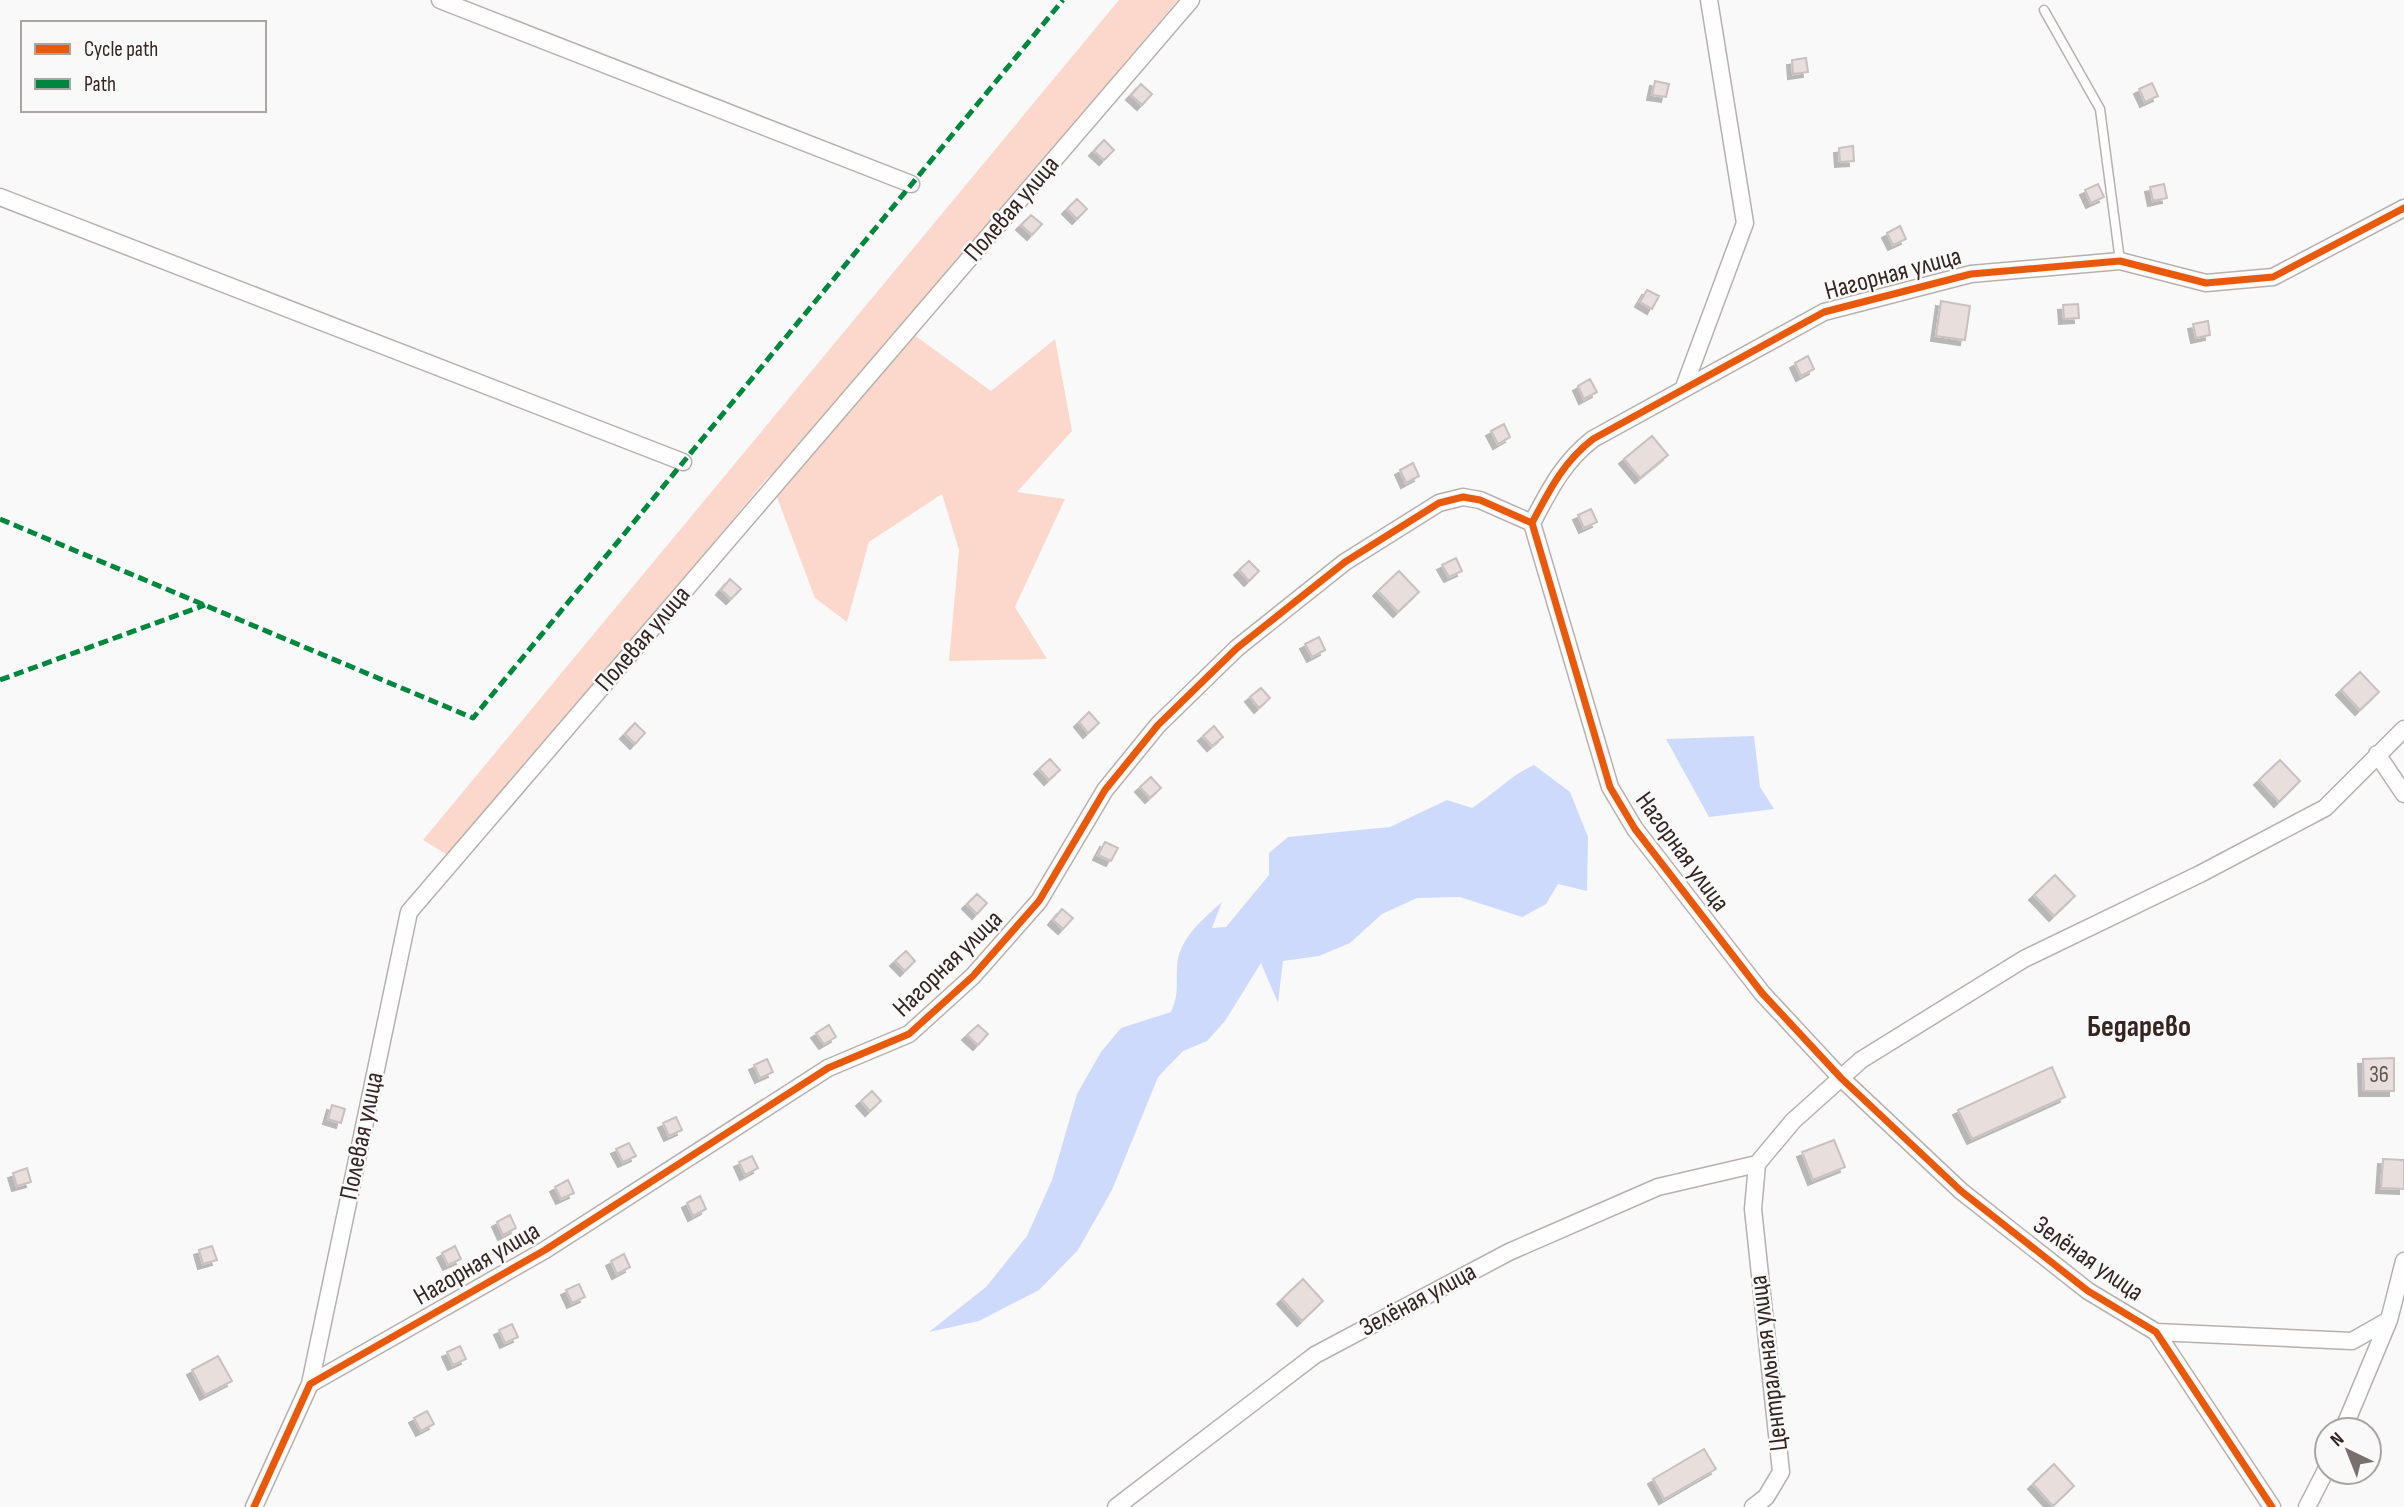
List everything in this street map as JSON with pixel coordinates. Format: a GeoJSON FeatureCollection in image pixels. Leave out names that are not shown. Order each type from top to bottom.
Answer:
{"type":"FeatureCollection","features":[{"type":"Feature","properties":{"kind":"street"},"geometry":{"type":"LineString","coordinates":[[440,0],[911,184]]}},
{"type":"Feature","properties":{"kind":"street","name":"Полевая улица"},"geometry":{"type":"LineString","coordinates":[[310,1384],[409,912],[1191,0]]}},
{"type":"Feature","properties":{"kind":"street"},"geometry":{"type":"LineString","coordinates":[[1684,387],[1745,223],[1709,0]]}},
{"type":"Feature","properties":{"kind":"street"},"geometry":{"type":"LineString","coordinates":[[0,197],[683,462]]}},
{"type":"Feature","properties":{"kind":"street","name":"Нагорная улица"},"geometry":{"type":"LineString","coordinates":[[1841,1078],[1762,993],[1635,829],[1610,787],[1532,523],[1560,471],[1574,454],[1592,439],[1824,312],[1971,274],[2120,261],[2206,283],[2273,277],[2404,208]]}},
{"type":"Feature","properties":{"kind":"street","name":"Нагорная улица"},"geometry":{"type":"LineString","coordinates":[[310,1384],[545,1250],[828,1068],[909,1034],[973,976],[1039,901],[1105,790],[1158,725],[1237,648],[1345,562],[1439,503],[1463,497],[1480,500],[1532,523]]}},
{"type":"Feature","properties":{"kind":"street"},"geometry":{"type":"LineString","coordinates":[[1757,1164],[1793,1121],[1861,1060],[2024,959],[2200,874],[2325,808],[2404,729]]}},
{"type":"Feature","properties":{"kind":"street"},"geometry":{"type":"LineString","coordinates":[[2377,754],[2404,794]]}},
{"type":"Feature","properties":{"kind":"street","name":"Зелёная улица"},"geometry":{"type":"LineString","coordinates":[[1841,1078],[1961,1191],[2088,1291],[2156,1332],[2272,1507]]}},
{"type":"Feature","properties":{"kind":"street","name":"Зелёная улица"},"geometry":{"type":"LineString","coordinates":[[1116,1507],[1327,1349],[1509,1252],[1658,1187],[1757,1164]]}},
{"type":"Feature","properties":{"kind":"street","name":"Центральная улица"},"geometry":{"type":"LineString","coordinates":[[1753,1507],[1766,1497],[1781,1472],[1753,1209],[1757,1164]]}},
{"type":"Feature","properties":{"kind":"street"},"geometry":{"type":"LineString","coordinates":[[2349,1416],[2389,1320],[2404,1261]]}},
{"type":"Feature","properties":{"kind":"street"},"geometry":{"type":"LineString","coordinates":[[2156,1332],[2352,1341],[2389,1320]]}},
{"type":"Feature","properties":{"kind":"street"},"geometry":{"type":"LineString","coordinates":[[254,1507],[310,1384]]}},
{"type":"Feature","properties":{"kind":"street"},"geometry":{"type":"LineString","coordinates":[[2307,1507],[2318,1486]]}},
{"type":"Feature","properties":{"kind":"lane"},"geometry":{"type":"LineString","coordinates":[[2044,10],[2101,109],[2120,261]]}},
{"type":"Feature","properties":{"kind":"shaded area"},"geometry":{"type":"Polygon","coordinates":[[[1119,0],[1178,0],[902,326],[991,391],[1055,339],[1072,431],[1017,492],[1065,499],[1015,607],[1047,659],[949,661],[959,550],[942,494],[869,542],[847,622],[815,598],[769,476],[451,857],[423,840],[1119,0]]]}},
{"type":"Feature","properties":{"kind":"water"},"geometry":{"type":"Polygon","coordinates":[[[1754,736],[1760,787],[1774,809],[1709,817],[1666,739],[1754,736]]]}},
{"type":"Feature","properties":{"kind":"water"},"geometry":{"type":"Polygon","coordinates":[[[1534,765],[1570,792],[1588,837],[1587,891],[1558,884],[1546,904],[1522,917],[1460,897],[1417,898],[1382,914],[1350,943],[1319,956],[1283,961],[1278,1003],[1261,963],[1225,1021],[1207,1041],[1183,1051],[1158,1077],[1112,1190],[1078,1250],[1039,1290],[979,1321],[929,1332],[986,1287],[1027,1236],[1052,1180],[1077,1094],[1101,1052],[1121,1028],[1171,1012],[1176,995],[1178,959],[1186,940],[1199,923],[1222,902],[1212,928],[1226,927],[1269,875],[1269,853],[1288,837],[1390,827],[1447,800],[1472,808],[1517,774],[1534,765]]]}},
{"type":"Feature","properties":{"kind":"building"},"geometry":{"type":"Polygon","coordinates":[[[1806,58],[1808,72],[1793,74],[1792,60],[1806,58]]]}},
{"type":"Feature","properties":{"kind":"building"},"geometry":{"type":"Polygon","coordinates":[[[1655,81],[1669,84],[1666,97],[1652,95],[1655,81]]]}},
{"type":"Feature","properties":{"kind":"building"},"geometry":{"type":"Polygon","coordinates":[[[2152,83],[2158,96],[2145,102],[2139,89],[2152,83]]]}},
{"type":"Feature","properties":{"kind":"building"},"geometry":{"type":"Polygon","coordinates":[[[1141,84],[1152,94],[1142,105],[1131,95],[1141,84]]]}},
{"type":"Feature","properties":{"kind":"building"},"geometry":{"type":"Polygon","coordinates":[[[1104,140],[1114,150],[1104,160],[1094,151],[1104,140]]]}},
{"type":"Feature","properties":{"kind":"building"},"geometry":{"type":"Polygon","coordinates":[[[1853,146],[1854,161],[1840,162],[1839,148],[1853,146]]]}},
{"type":"Feature","properties":{"kind":"building"},"geometry":{"type":"Polygon","coordinates":[[[2098,184],[2104,197],[2091,203],[2085,190],[2098,184]]]}},
{"type":"Feature","properties":{"kind":"building"},"geometry":{"type":"Polygon","coordinates":[[[2164,184],[2167,198],[2153,201],[2150,187],[2164,184]]]}},
{"type":"Feature","properties":{"kind":"building"},"geometry":{"type":"Polygon","coordinates":[[[1077,199],[1087,209],[1077,219],[1067,209],[1077,199]]]}},
{"type":"Feature","properties":{"kind":"building"},"geometry":{"type":"Polygon","coordinates":[[[1031,215],[1042,224],[1032,235],[1021,225],[1031,215]]]}},
{"type":"Feature","properties":{"kind":"building"},"geometry":{"type":"Polygon","coordinates":[[[1900,226],[1906,239],[1893,245],[1887,233],[1900,226]]]}},
{"type":"Feature","properties":{"kind":"building"},"geometry":{"type":"Polygon","coordinates":[[[1647,290],[1659,296],[1652,309],[1640,302],[1647,290]]]}},
{"type":"Feature","properties":{"kind":"building"},"geometry":{"type":"Polygon","coordinates":[[[1941,301],[1970,306],[1965,340],[1936,336],[1941,301]]]}},
{"type":"Feature","properties":{"kind":"building"},"geometry":{"type":"Polygon","coordinates":[[[2078,304],[2079,318],[2064,319],[2063,305],[2078,304]]]}},
{"type":"Feature","properties":{"kind":"building"},"geometry":{"type":"Polygon","coordinates":[[[2208,321],[2210,335],[2196,338],[2193,324],[2208,321]]]}},
{"type":"Feature","properties":{"kind":"building"},"geometry":{"type":"Polygon","coordinates":[[[1808,356],[1814,369],[1801,376],[1795,363],[1808,356]]]}},
{"type":"Feature","properties":{"kind":"building"},"geometry":{"type":"Polygon","coordinates":[[[1590,379],[1597,392],[1584,399],[1578,386],[1590,379]]]}},
{"type":"Feature","properties":{"kind":"building"},"geometry":{"type":"Polygon","coordinates":[[[1504,424],[1510,437],[1498,444],[1491,431],[1504,424]]]}},
{"type":"Feature","properties":{"kind":"building"},"geometry":{"type":"Polygon","coordinates":[[[1652,436],[1668,455],[1640,478],[1624,459],[1652,436]]]}},
{"type":"Feature","properties":{"kind":"building"},"geometry":{"type":"Polygon","coordinates":[[[1413,463],[1419,476],[1406,483],[1400,470],[1413,463]]]}},
{"type":"Feature","properties":{"kind":"building"},"geometry":{"type":"Polygon","coordinates":[[[1591,509],[1597,522],[1584,528],[1578,515],[1591,509]]]}},
{"type":"Feature","properties":{"kind":"building"},"geometry":{"type":"Polygon","coordinates":[[[1456,558],[1462,571],[1449,577],[1442,565],[1456,558]]]}},
{"type":"Feature","properties":{"kind":"building"},"geometry":{"type":"Polygon","coordinates":[[[1249,561],[1259,571],[1249,581],[1239,570],[1249,561]]]}},
{"type":"Feature","properties":{"kind":"building"},"geometry":{"type":"Polygon","coordinates":[[[1399,571],[1419,592],[1398,612],[1378,591],[1399,571]]]}},
{"type":"Feature","properties":{"kind":"building"},"geometry":{"type":"Polygon","coordinates":[[[730,579],[741,589],[731,599],[721,590],[730,579]]]}},
{"type":"Feature","properties":{"kind":"building"},"geometry":{"type":"Polygon","coordinates":[[[1319,637],[1325,650],[1312,657],[1305,644],[1319,637]]]}},
{"type":"Feature","properties":{"kind":"building"},"geometry":{"type":"Polygon","coordinates":[[[2360,672],[2379,692],[2360,710],[2341,690],[2360,672]]]}},
{"type":"Feature","properties":{"kind":"building"},"geometry":{"type":"Polygon","coordinates":[[[1261,688],[1270,698],[1259,708],[1250,697],[1261,688]]]}},
{"type":"Feature","properties":{"kind":"building"},"geometry":{"type":"Polygon","coordinates":[[[1089,712],[1099,723],[1088,733],[1079,722],[1089,712]]]}},
{"type":"Feature","properties":{"kind":"building"},"geometry":{"type":"Polygon","coordinates":[[[635,723],[645,733],[635,744],[625,734],[635,723]]]}},
{"type":"Feature","properties":{"kind":"building"},"geometry":{"type":"Polygon","coordinates":[[[1214,726],[1223,737],[1212,746],[1203,736],[1214,726]]]}},
{"type":"Feature","properties":{"kind":"building"},"geometry":{"type":"Polygon","coordinates":[[[1050,759],[1060,770],[1049,780],[1039,769],[1050,759]]]}},
{"type":"Feature","properties":{"kind":"building"},"geometry":{"type":"Polygon","coordinates":[[[2280,760],[2300,781],[2279,802],[2259,780],[2280,760]]]}},
{"type":"Feature","properties":{"kind":"building"},"geometry":{"type":"Polygon","coordinates":[[[1151,777],[1161,788],[1150,798],[1140,787],[1151,777]]]}},
{"type":"Feature","properties":{"kind":"building"},"geometry":{"type":"Polygon","coordinates":[[[1105,842],[1118,848],[1111,861],[1098,855],[1105,842]]]}},
{"type":"Feature","properties":{"kind":"building"},"geometry":{"type":"Polygon","coordinates":[[[2055,875],[2075,896],[2054,916],[2034,895],[2055,875]]]}},
{"type":"Feature","properties":{"kind":"building"},"geometry":{"type":"Polygon","coordinates":[[[977,894],[987,903],[977,914],[967,904],[977,894]]]}},
{"type":"Feature","properties":{"kind":"building"},"geometry":{"type":"Polygon","coordinates":[[[1062,909],[1073,918],[1063,929],[1053,920],[1062,909]]]}},
{"type":"Feature","properties":{"kind":"building"},"geometry":{"type":"Polygon","coordinates":[[[906,951],[915,961],[905,971],[895,961],[906,951]]]}},
{"type":"Feature","properties":{"kind":"building"},"geometry":{"type":"Polygon","coordinates":[[[829,1025],[836,1037],[824,1044],[816,1033],[829,1025]]]}},
{"type":"Feature","properties":{"kind":"building"},"geometry":{"type":"Polygon","coordinates":[[[978,1025],[988,1034],[978,1045],[967,1035],[978,1025]]]}},
{"type":"Feature","properties":{"kind":"building"},"geometry":{"type":"Polygon","coordinates":[[[2394,1058],[2394,1091],[2364,1091],[2363,1059],[2394,1058]]]}},
{"type":"Feature","properties":{"kind":"building"},"geometry":{"type":"Polygon","coordinates":[[[767,1059],[773,1072],[760,1078],[754,1065],[767,1059]]]}},
{"type":"Feature","properties":{"kind":"building"},"geometry":{"type":"Polygon","coordinates":[[[2052,1067],[2065,1097],[1972,1139],[1958,1110],[2052,1067]]]}},
{"type":"Feature","properties":{"kind":"building"},"geometry":{"type":"Polygon","coordinates":[[[872,1091],[881,1101],[870,1111],[861,1101],[872,1091]]]}},
{"type":"Feature","properties":{"kind":"building"},"geometry":{"type":"Polygon","coordinates":[[[332,1105],[345,1109],[341,1123],[328,1119],[332,1105]]]}},
{"type":"Feature","properties":{"kind":"building"},"geometry":{"type":"Polygon","coordinates":[[[676,1117],[682,1130],[669,1136],[663,1123],[676,1117]]]}},
{"type":"Feature","properties":{"kind":"building"},"geometry":{"type":"Polygon","coordinates":[[[1834,1140],[1845,1167],[1813,1180],[1802,1152],[1834,1140]]]}},
{"type":"Feature","properties":{"kind":"building"},"geometry":{"type":"Polygon","coordinates":[[[629,1143],[636,1156],[623,1162],[616,1149],[629,1143]]]}},
{"type":"Feature","properties":{"kind":"building"},"geometry":{"type":"Polygon","coordinates":[[[752,1156],[758,1168],[745,1175],[739,1162],[752,1156]]]}},
{"type":"Feature","properties":{"kind":"building"},"geometry":{"type":"Polygon","coordinates":[[[2383,1159],[2404,1160],[2404,1189],[2381,1188],[2383,1159]]]}},
{"type":"Feature","properties":{"kind":"building"},"geometry":{"type":"Polygon","coordinates":[[[27,1168],[31,1182],[17,1186],[13,1173],[27,1168]]]}},
{"type":"Feature","properties":{"kind":"building"},"geometry":{"type":"Polygon","coordinates":[[[568,1180],[574,1193],[561,1199],[555,1187],[568,1180]]]}},
{"type":"Feature","properties":{"kind":"building"},"geometry":{"type":"Polygon","coordinates":[[[700,1196],[706,1209],[693,1216],[687,1203],[700,1196]]]}},
{"type":"Feature","properties":{"kind":"building"},"geometry":{"type":"Polygon","coordinates":[[[510,1215],[516,1228],[503,1235],[497,1222],[510,1215]]]}},
{"type":"Feature","properties":{"kind":"building"},"geometry":{"type":"Polygon","coordinates":[[[212,1246],[217,1260],[203,1264],[199,1250],[212,1246]]]}},
{"type":"Feature","properties":{"kind":"building"},"geometry":{"type":"Polygon","coordinates":[[[455,1246],[461,1259],[448,1265],[442,1253],[455,1246]]]}},
{"type":"Feature","properties":{"kind":"building"},"geometry":{"type":"Polygon","coordinates":[[[624,1254],[630,1267],[617,1274],[611,1261],[624,1254]]]}},
{"type":"Feature","properties":{"kind":"building"},"geometry":{"type":"Polygon","coordinates":[[[1303,1279],[1323,1301],[1302,1321],[1282,1299],[1303,1279]]]}},
{"type":"Feature","properties":{"kind":"building"},"geometry":{"type":"Polygon","coordinates":[[[579,1284],[585,1297],[572,1303],[566,1290],[579,1284]]]}},
{"type":"Feature","properties":{"kind":"building"},"geometry":{"type":"Polygon","coordinates":[[[512,1324],[518,1337],[505,1343],[499,1330],[512,1324]]]}},
{"type":"Feature","properties":{"kind":"building"},"geometry":{"type":"Polygon","coordinates":[[[460,1346],[466,1359],[453,1365],[447,1352],[460,1346]]]}},
{"type":"Feature","properties":{"kind":"building"},"geometry":{"type":"Polygon","coordinates":[[[218,1356],[232,1381],[205,1395],[192,1370],[218,1356]]]}},
{"type":"Feature","properties":{"kind":"building"},"geometry":{"type":"Polygon","coordinates":[[[427,1411],[434,1424],[421,1431],[414,1418],[427,1411]]]}},
{"type":"Feature","properties":{"kind":"building"},"geometry":{"type":"Polygon","coordinates":[[[1704,1449],[1716,1469],[1664,1499],[1653,1479],[1704,1449]]]}},
{"type":"Feature","properties":{"kind":"building"},"geometry":{"type":"Polygon","coordinates":[[[2054,1464],[2074,1486],[2053,1506],[2033,1484],[2054,1464]]]}},
{"type":"Feature","properties":{"kind":"marked path"},"geometry":{"type":"LineString","coordinates":[[0,519],[473,718],[1063,0]]}},
{"type":"Feature","properties":{"kind":"marked path"},"geometry":{"type":"LineString","coordinates":[[0,680],[205,605]]}},
{"type":"Feature","properties":{"kind":"cycle path"},"geometry":{"type":"LineString","coordinates":[[2272,1507],[2156,1332],[2088,1291],[1961,1191],[1841,1078],[1762,993],[1635,829],[1610,787],[1532,523],[1565,467],[1593,439],[1824,312],[1971,274],[2120,261],[2206,283],[2273,277],[2404,208]]}},
{"type":"Feature","properties":{"kind":"cycle path"},"geometry":{"type":"LineString","coordinates":[[254,1507],[310,1384],[545,1250],[828,1068],[909,1034],[973,976],[1039,901],[1105,790],[1158,725],[1237,648],[1345,562],[1439,503],[1463,497],[1480,500],[1532,523]]}},
{"type":"Feature","properties":{"kind":"district","name":"Бедарево"},"geometry":{"type":"Point","coordinates":[2139,1027]}}]}
